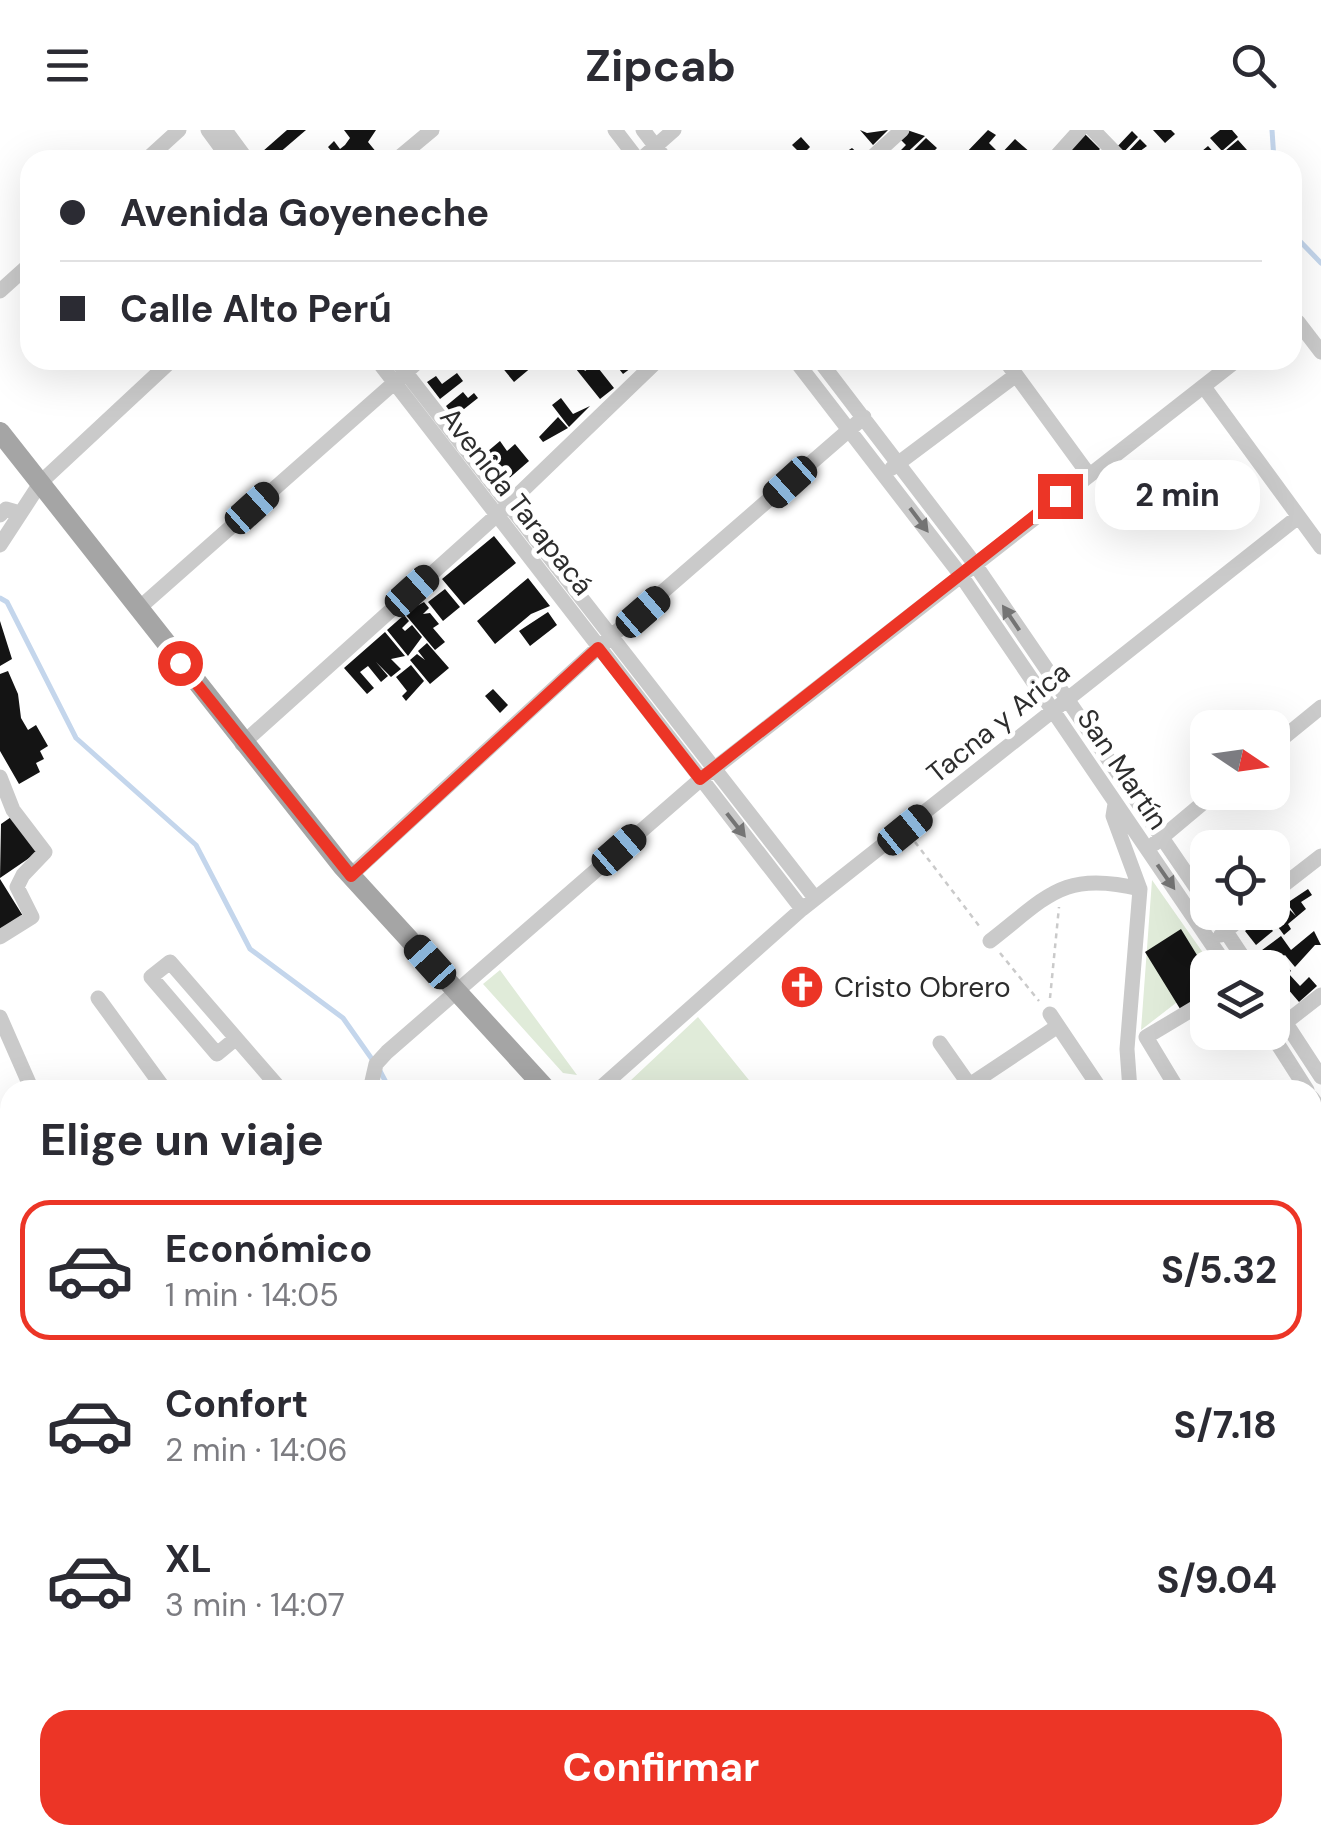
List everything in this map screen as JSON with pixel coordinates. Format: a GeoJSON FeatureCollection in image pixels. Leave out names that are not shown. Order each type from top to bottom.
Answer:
{"type":"FeatureCollection","features":[{"type":"Feature","properties":{"kind":"main road"},"geometry":{"type":"LineString","coordinates":[[0,432],[242,744],[351,876],[538,1080]]}},
{"type":"Feature","properties":{"kind":"street"},"geometry":{"type":"LineString","coordinates":[[157,150],[179,130]]}},
{"type":"Feature","properties":{"kind":"street"},"geometry":{"type":"LineString","coordinates":[[408,150],[432,130]]}},
{"type":"Feature","properties":{"kind":"street"},"geometry":{"type":"LineString","coordinates":[[615,130],[631,150]]}},
{"type":"Feature","properties":{"kind":"street"},"geometry":{"type":"LineString","coordinates":[[643,130],[658,150]]}},
{"type":"Feature","properties":{"kind":"street"},"geometry":{"type":"LineString","coordinates":[[650,150],[674,130]]}},
{"type":"Feature","properties":{"kind":"street"},"geometry":{"type":"LineString","coordinates":[[881,150],[902,130]]}},
{"type":"Feature","properties":{"kind":"street"},"geometry":{"type":"LineString","coordinates":[[1062,150],[1080,130]]}},
{"type":"Feature","properties":{"kind":"street"},"geometry":{"type":"LineString","coordinates":[[1093,130],[1112,150]]}},
{"type":"Feature","properties":{"kind":"street"},"geometry":{"type":"LineString","coordinates":[[0,291],[20,273]]}},
{"type":"Feature","properties":{"kind":"street"},"geometry":{"type":"LineString","coordinates":[[1302,330],[1321,352]]}},
{"type":"Feature","properties":{"kind":"street"},"geometry":{"type":"LineString","coordinates":[[0,545],[41,482],[161,370]]}},
{"type":"Feature","properties":{"kind":"street"},"geometry":{"type":"LineString","coordinates":[[242,744],[503,510],[648,370]]}},
{"type":"Feature","properties":{"kind":"street","name":"San Martín"},"geometry":{"type":"LineString","coordinates":[[803,370],[1129,792],[1190,879]]}},
{"type":"Feature","properties":{"kind":"street","name":"San Martín"},"geometry":{"type":"LineString","coordinates":[[828,370],[974,563],[1115,802],[1216,950]]}},
{"type":"Feature","properties":{"kind":"street"},"geometry":{"type":"LineString","coordinates":[[1013,370],[1089,474]]}},
{"type":"Feature","properties":{"kind":"street"},"geometry":{"type":"LineString","coordinates":[[373,1080],[387,1052],[700,779],[1225,370]]}},
{"type":"Feature","properties":{"kind":"street"},"geometry":{"type":"LineString","coordinates":[[138,609],[399,372]]}},
{"type":"Feature","properties":{"kind":"street","name":"Avenida Tarapacá"},"geometry":{"type":"LineString","coordinates":[[399,372],[503,510],[598,648],[700,779],[808,904]]}},
{"type":"Feature","properties":{"kind":"street"},"geometry":{"type":"LineString","coordinates":[[884,474],[1016,374]]}},
{"type":"Feature","properties":{"kind":"street"},"geometry":{"type":"LineString","coordinates":[[1204,387],[1321,548]]}},
{"type":"Feature","properties":{"kind":"street"},"geometry":{"type":"LineString","coordinates":[[351,876],[598,648],[864,417]]}},
{"type":"Feature","properties":{"kind":"street"},"geometry":{"type":"LineString","coordinates":[[0,515],[6,509],[20,512]]}},
{"type":"Feature","properties":{"kind":"street","name":"Avenida Tarapacá"},"geometry":{"type":"LineString","coordinates":[[503,510],[613,638],[714,769],[808,904]]}},
{"type":"Feature","properties":{"kind":"street","name":"Tacna y Arica"},"geometry":{"type":"LineString","coordinates":[[609,1080],[808,904],[1298,517]]}},
{"type":"Feature","properties":{"kind":"street"},"geometry":{"type":"LineString","coordinates":[[1290,732],[1321,707]]}},
{"type":"Feature","properties":{"kind":"street"},"geometry":{"type":"LineString","coordinates":[[0,777],[6,814],[46,852],[22,875],[18,887],[32,917],[0,936]]}},
{"type":"Feature","properties":{"kind":"street"},"geometry":{"type":"LineString","coordinates":[[1129,792],[1115,802],[1113,816],[1140,889],[1127,1050],[1129,1080]]}},
{"type":"Feature","properties":{"kind":"street"},"geometry":{"type":"LineString","coordinates":[[1147,849],[1194,810]]}},
{"type":"Feature","properties":{"kind":"street"},"geometry":{"type":"LineString","coordinates":[[1290,880],[1321,856]]}},
{"type":"Feature","properties":{"kind":"street"},"geometry":{"type":"LineString","coordinates":[[990,941],[1061,886],[1105,880],[1140,889]]}},
{"type":"Feature","properties":{"kind":"street"},"geometry":{"type":"LineString","coordinates":[[1211,942],[1226,931],[1238,950]]}},
{"type":"Feature","properties":{"kind":"street"},"geometry":{"type":"LineString","coordinates":[[234,1040],[217,1054],[151,977],[170,962],[272,1080]]}},
{"type":"Feature","properties":{"kind":"street"},"geometry":{"type":"LineString","coordinates":[[1290,1018],[1321,994]]}},
{"type":"Feature","properties":{"kind":"street"},"geometry":{"type":"LineString","coordinates":[[98,998],[158,1080]]}},
{"type":"Feature","properties":{"kind":"street"},"geometry":{"type":"LineString","coordinates":[[1172,1080],[1146,1037],[1190,1011]]}},
{"type":"Feature","properties":{"kind":"street"},"geometry":{"type":"LineString","coordinates":[[0,1017],[28,1080]]}},
{"type":"Feature","properties":{"kind":"street"},"geometry":{"type":"LineString","coordinates":[[981,1080],[1054,1020],[1095,1080]]}},
{"type":"Feature","properties":{"kind":"street"},"geometry":{"type":"LineString","coordinates":[[940,1043],[967,1080]]}},
{"type":"Feature","properties":{"kind":"street"},"geometry":{"type":"LineString","coordinates":[[1290,1047],[1321,1077]]}},
{"type":"Feature","properties":{"kind":"street"},"geometry":{"type":"LineString","coordinates":[[1285,1050],[1301,1080]]}},
{"type":"Feature","properties":{"kind":"path"},"geometry":{"type":"LineString","coordinates":[[905,830],[1054,1020]]}},
{"type":"Feature","properties":{"kind":"path"},"geometry":{"type":"LineString","coordinates":[[1054,1020],[1061,886]]}},
{"type":"Feature","properties":{"kind":"green space"},"geometry":{"type":"Polygon","coordinates":[[[1152,880],[1201,950],[1190,950],[1190,992],[1141,1030],[1152,880]]]}},
{"type":"Feature","properties":{"kind":"green space"},"geometry":{"type":"Polygon","coordinates":[[[500,970],[577,1075],[563,1073],[483,984],[500,970]]]}},
{"type":"Feature","properties":{"kind":"green space"},"geometry":{"type":"Polygon","coordinates":[[[698,1017],[749,1080],[631,1080],[698,1017]]]}},
{"type":"Feature","properties":{"kind":"building"},"geometry":{"type":"Polygon","coordinates":[[[287,130],[306,130],[283,150],[264,150],[287,130]]]}},
{"type":"Feature","properties":{"kind":"building"},"geometry":{"type":"Polygon","coordinates":[[[344,130],[376,130],[368,142],[375,150],[331,150],[328,147],[334,141],[340,149],[350,138],[344,130]]]}},
{"type":"Feature","properties":{"kind":"building"},"geometry":{"type":"Polygon","coordinates":[[[860,130],[867,133],[888,130],[873,145],[860,130]]]}},
{"type":"Feature","properties":{"kind":"building"},"geometry":{"type":"Polygon","coordinates":[[[907,130],[925,136],[910,150],[901,150],[906,145],[899,138],[907,130]]]}},
{"type":"Feature","properties":{"kind":"building"},"geometry":{"type":"Polygon","coordinates":[[[988,130],[996,135],[989,143],[996,150],[969,150],[988,130]]]}},
{"type":"Feature","properties":{"kind":"building"},"geometry":{"type":"Polygon","coordinates":[[[1153,130],[1171,130],[1175,134],[1165,143],[1153,130]]]}},
{"type":"Feature","properties":{"kind":"building"},"geometry":{"type":"Polygon","coordinates":[[[1220,130],[1232,130],[1238,137],[1223,150],[1210,138],[1220,130]]]}},
{"type":"Feature","properties":{"kind":"building"},"geometry":{"type":"Polygon","coordinates":[[[1132,131],[1138,137],[1126,150],[1116,148],[1132,131]]]}},
{"type":"Feature","properties":{"kind":"building"},"geometry":{"type":"Polygon","coordinates":[[[1085,134],[1100,149],[1099,150],[1070,150],[1085,134]]]}},
{"type":"Feature","properties":{"kind":"building"},"geometry":{"type":"Polygon","coordinates":[[[801,137],[810,147],[797,150],[792,145],[801,137]]]}},
{"type":"Feature","properties":{"kind":"building"},"geometry":{"type":"Polygon","coordinates":[[[926,138],[937,148],[935,150],[914,150],[926,138]]]}},
{"type":"Feature","properties":{"kind":"building"},"geometry":{"type":"Polygon","coordinates":[[[1015,139],[1028,150],[1005,150],[1015,139]]]}},
{"type":"Feature","properties":{"kind":"building"},"geometry":{"type":"Polygon","coordinates":[[[1140,139],[1147,146],[1142,150],[1130,150],[1140,139]]]}},
{"type":"Feature","properties":{"kind":"building"},"geometry":{"type":"Polygon","coordinates":[[[1238,140],[1247,150],[1226,150],[1238,140]]]}},
{"type":"Feature","properties":{"kind":"building"},"geometry":{"type":"Polygon","coordinates":[[[504,370],[528,370],[514,382],[504,370]]]}},
{"type":"Feature","properties":{"kind":"building"},"geometry":{"type":"Polygon","coordinates":[[[577,370],[600,370],[614,388],[600,399],[577,370]]]}},
{"type":"Feature","properties":{"kind":"building"},"geometry":{"type":"Polygon","coordinates":[[[457,373],[463,381],[440,399],[427,382],[436,376],[442,384],[457,373]]]}},
{"type":"Feature","properties":{"kind":"building"},"geometry":{"type":"Polygon","coordinates":[[[463,392],[468,398],[474,393],[478,398],[454,417],[446,406],[463,392]]]}},
{"type":"Feature","properties":{"kind":"building"},"geometry":{"type":"Polygon","coordinates":[[[561,398],[573,414],[590,406],[569,427],[552,405],[561,398]]]}},
{"type":"Feature","properties":{"kind":"building"},"geometry":{"type":"Polygon","coordinates":[[[558,417],[568,428],[543,442],[539,437],[558,417]]]}},
{"type":"Feature","properties":{"kind":"building"},"geometry":{"type":"Polygon","coordinates":[[[500,441],[507,451],[515,444],[529,461],[506,481],[500,475],[496,478],[492,472],[496,469],[481,457],[500,441]]]}},
{"type":"Feature","properties":{"kind":"building"},"geometry":{"type":"Polygon","coordinates":[[[494,536],[516,563],[464,605],[442,579],[494,536]]]}},
{"type":"Feature","properties":{"kind":"building"},"geometry":{"type":"Polygon","coordinates":[[[528,578],[550,606],[531,614],[495,644],[477,621],[528,578]]]}},
{"type":"Feature","properties":{"kind":"building"},"geometry":{"type":"Polygon","coordinates":[[[445,589],[460,607],[443,621],[428,602],[445,589]]]}},
{"type":"Feature","properties":{"kind":"building"},"geometry":{"type":"Polygon","coordinates":[[[424,602],[429,608],[423,614],[430,613],[439,624],[433,628],[445,642],[435,650],[404,613],[424,602]]]}},
{"type":"Feature","properties":{"kind":"building"},"geometry":{"type":"Polygon","coordinates":[[[548,612],[557,625],[530,646],[519,631],[548,612]]]}},
{"type":"Feature","properties":{"kind":"building"},"geometry":{"type":"Polygon","coordinates":[[[404,615],[409,621],[402,628],[405,631],[412,625],[422,637],[408,656],[387,630],[404,615]]]}},
{"type":"Feature","properties":{"kind":"building"},"geometry":{"type":"Polygon","coordinates":[[[0,621],[12,659],[0,666],[0,621]]]}},
{"type":"Feature","properties":{"kind":"building"},"geometry":{"type":"Polygon","coordinates":[[[385,632],[405,656],[391,659],[401,669],[391,677],[376,662],[388,676],[381,682],[368,666],[360,672],[374,688],[367,694],[344,668],[385,632]]]}},
{"type":"Feature","properties":{"kind":"building"},"geometry":{"type":"Polygon","coordinates":[[[427,643],[449,668],[430,684],[410,660],[417,654],[425,660],[418,651],[427,643]]]}},
{"type":"Feature","properties":{"kind":"building"},"geometry":{"type":"Polygon","coordinates":[[[411,665],[424,681],[406,701],[402,696],[407,691],[396,677],[411,665]]]}},
{"type":"Feature","properties":{"kind":"building"},"geometry":{"type":"Polygon","coordinates":[[[8,671],[18,694],[21,718],[28,730],[36,725],[48,746],[40,751],[44,759],[36,763],[40,772],[19,784],[0,751],[0,674],[8,671]]]}},
{"type":"Feature","properties":{"kind":"building"},"geometry":{"type":"Polygon","coordinates":[[[493,689],[508,705],[500,713],[485,696],[493,689]]]}},
{"type":"Feature","properties":{"kind":"building"},"geometry":{"type":"Polygon","coordinates":[[[14,815],[38,852],[0,878],[1,824],[14,815]]]}},
{"type":"Feature","properties":{"kind":"building"},"geometry":{"type":"Polygon","coordinates":[[[0,879],[23,916],[0,930],[0,879]]]}},
{"type":"Feature","properties":{"kind":"building"},"geometry":{"type":"Polygon","coordinates":[[[1308,889],[1312,895],[1301,902],[1306,909],[1290,922],[1290,910],[1296,916],[1290,901],[1308,889]]]}},
{"type":"Feature","properties":{"kind":"building"},"geometry":{"type":"Polygon","coordinates":[[[1181,929],[1194,950],[1190,950],[1190,1007],[1182,1012],[1145,952],[1181,929]]]}},
{"type":"Feature","properties":{"kind":"building"},"geometry":{"type":"Polygon","coordinates":[[[1272,930],[1273,931],[1256,945],[1245,931],[1272,930]]]}},
{"type":"Feature","properties":{"kind":"building"},"geometry":{"type":"Polygon","coordinates":[[[1314,931],[1321,945],[1315,945],[1295,967],[1290,961],[1290,950],[1262,950],[1281,936],[1291,950],[1314,931]]]}},
{"type":"Feature","properties":{"kind":"building"},"geometry":{"type":"Polygon","coordinates":[[[1290,975],[1300,986],[1309,977],[1317,986],[1299,1002],[1290,992],[1290,975]]]}},
{"type":"Feature","properties":{"kind":"waterway"},"geometry":{"type":"LineString","coordinates":[[1272,130],[1273,150]]}},
{"type":"Feature","properties":{"kind":"waterway"},"geometry":{"type":"LineString","coordinates":[[1302,243],[1321,263]]}},
{"type":"Feature","properties":{"kind":"waterway"},"geometry":{"type":"LineString","coordinates":[[0,598],[7,602],[76,738],[196,845],[250,949],[343,1018],[374,1062]]}},
{"type":"Feature","properties":{"kind":"waterway"},"geometry":{"type":"LineString","coordinates":[[380,1071],[385,1080]]}},
{"type":"Feature","properties":{"kind":"place","name":"Cristo Obrero"},"geometry":{"type":"Point","coordinates":[802,987]}},
{"type":"Feature","properties":{"kind":"route"},"geometry":{"type":"LineString","coordinates":[[180,663],[351,876],[598,648],[700,779],[1060,496]]}}]}
